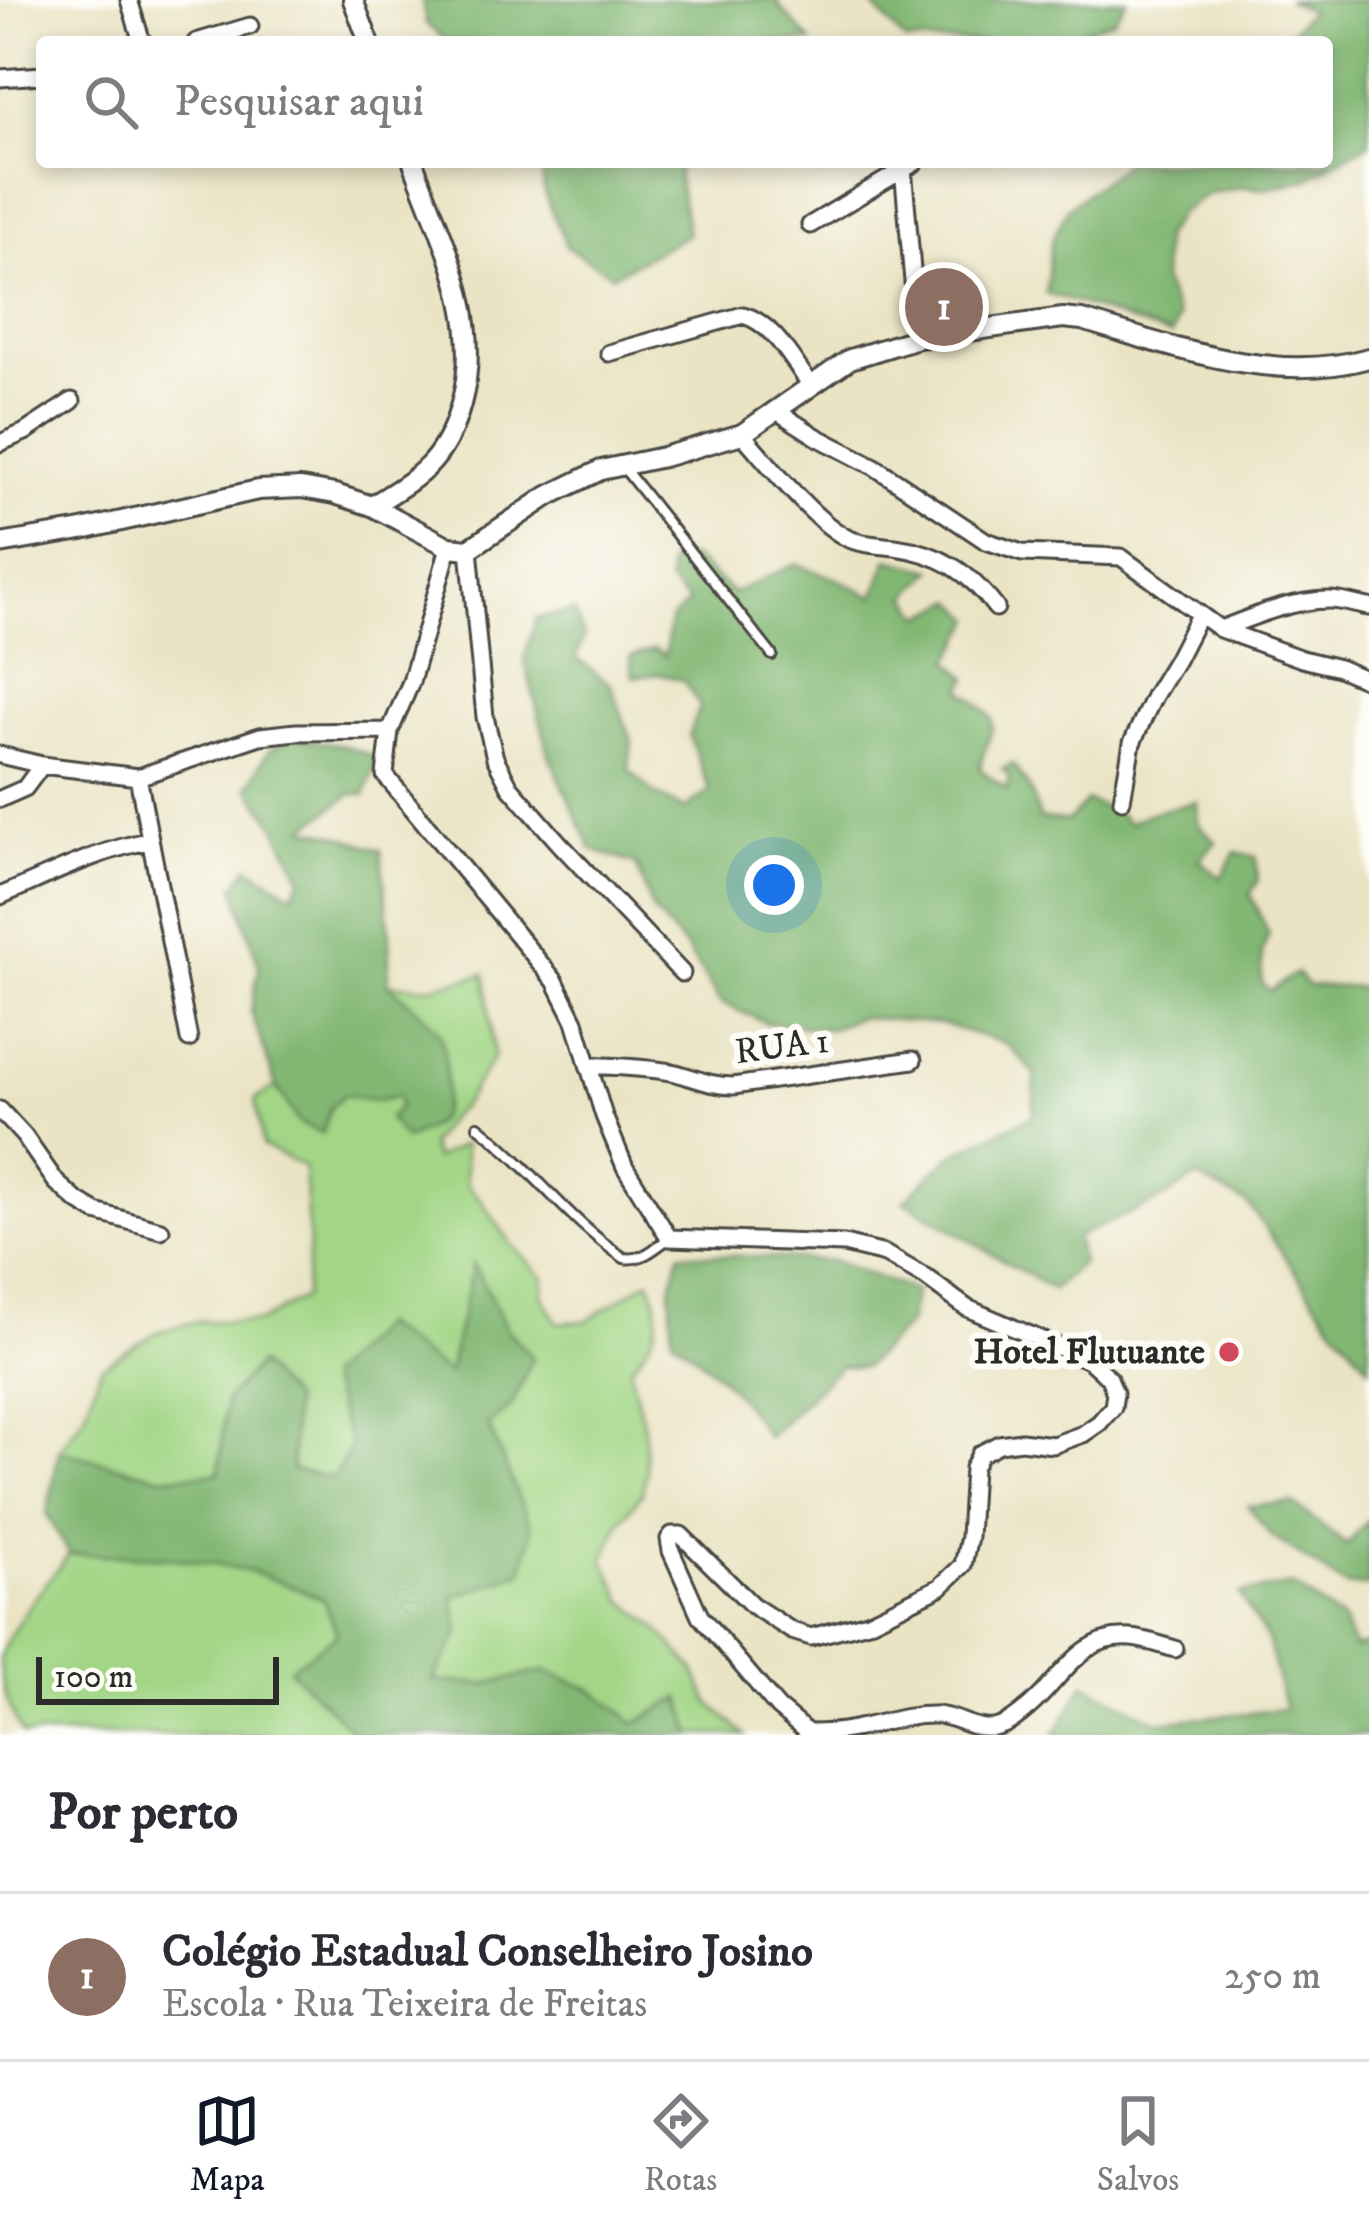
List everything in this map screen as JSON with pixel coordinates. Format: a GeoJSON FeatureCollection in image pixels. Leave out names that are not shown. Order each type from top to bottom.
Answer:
{"type":"FeatureCollection","features":[{"type":"Feature","properties":{"kind":"street"},"geometry":{"type":"LineString","coordinates":[[129,0],[140,36]]}},
{"type":"Feature","properties":{"kind":"street"},"geometry":{"type":"LineString","coordinates":[[353,0],[367,36]]}},
{"type":"Feature","properties":{"kind":"street"},"geometry":{"type":"LineString","coordinates":[[216,36],[250,26]]}},
{"type":"Feature","properties":{"kind":"street"},"geometry":{"type":"LineString","coordinates":[[0,77],[36,75]]}},
{"type":"Feature","properties":{"kind":"street"},"geometry":{"type":"LineString","coordinates":[[372,506],[429,466],[446,445],[465,390],[469,360],[464,300],[415,168]]}},
{"type":"Feature","properties":{"kind":"street"},"geometry":{"type":"LineString","coordinates":[[810,225],[905,168]]}},
{"type":"Feature","properties":{"kind":"street"},"geometry":{"type":"LineString","coordinates":[[910,168],[918,338]]}},
{"type":"Feature","properties":{"kind":"street"},"geometry":{"type":"LineString","coordinates":[[609,353],[743,315],[765,325],[811,384]]}},
{"type":"Feature","properties":{"kind":"street"},"geometry":{"type":"LineString","coordinates":[[1175,1649],[1131,1638],[1094,1643],[1044,1694],[994,1729],[938,1714],[833,1733],[808,1733],[700,1616],[671,1551],[672,1535],[681,1535],[752,1605],[792,1631],[811,1637],[868,1622],[940,1587],[963,1565],[973,1468],[980,1454],[999,1444],[1053,1445],[1083,1434],[1113,1407],[1114,1393],[1108,1378],[1088,1360],[968,1308],[885,1254],[844,1244],[670,1238],[625,1167],[575,1021],[555,982],[386,775],[390,731],[459,548],[601,470],[742,434],[850,359],[918,338],[1064,318],[1250,365],[1338,367],[1369,358]]}},
{"type":"Feature","properties":{"kind":"street"},"geometry":{"type":"LineString","coordinates":[[0,443],[72,401]]}},
{"type":"Feature","properties":{"kind":"street"},"geometry":{"type":"LineString","coordinates":[[775,410],[875,467],[986,541],[1022,553],[1121,557],[1220,629],[1369,681]]}},
{"type":"Feature","properties":{"kind":"street"},"geometry":{"type":"LineString","coordinates":[[742,434],[834,530],[860,543],[934,555],[971,581],[996,608]]}},
{"type":"Feature","properties":{"kind":"street"},"geometry":{"type":"LineString","coordinates":[[0,544],[258,490],[301,488],[372,506],[459,548]]}},
{"type":"Feature","properties":{"kind":"street"},"geometry":{"type":"LineString","coordinates":[[459,548],[485,717],[495,758],[510,787],[682,974]]}},
{"type":"Feature","properties":{"kind":"street"},"geometry":{"type":"LineString","coordinates":[[1220,629],[1296,605],[1330,600],[1369,607]]}},
{"type":"Feature","properties":{"kind":"street"},"geometry":{"type":"LineString","coordinates":[[1122,800],[1132,743],[1199,615]]}},
{"type":"Feature","properties":{"kind":"street"},"geometry":{"type":"LineString","coordinates":[[0,755],[138,777],[260,736],[390,731]]}},
{"type":"Feature","properties":{"kind":"street"},"geometry":{"type":"LineString","coordinates":[[0,799],[25,788],[42,765]]}},
{"type":"Feature","properties":{"kind":"street"},"geometry":{"type":"LineString","coordinates":[[138,777],[189,1039]]}},
{"type":"Feature","properties":{"kind":"street"},"geometry":{"type":"LineString","coordinates":[[0,896],[96,855],[148,841]]}},
{"type":"Feature","properties":{"kind":"street","name":"RUA 1"},"geometry":{"type":"LineString","coordinates":[[588,1065],[642,1068],[707,1085],[733,1086],[913,1060]]}},
{"type":"Feature","properties":{"kind":"street"},"geometry":{"type":"LineString","coordinates":[[0,1109],[56,1182],[76,1200],[96,1211],[161,1230]]}},
{"type":"Feature","properties":{"kind":"lane"},"geometry":{"type":"LineString","coordinates":[[622,466],[772,656]]}},
{"type":"Feature","properties":{"kind":"lane"},"geometry":{"type":"LineString","coordinates":[[478,1126],[575,1219],[624,1258],[646,1256],[670,1238]]}},
{"type":"Feature","properties":{"kind":"green space"},"geometry":{"type":"Polygon","coordinates":[[[422,0],[779,0],[778,5],[806,36],[441,36],[426,24],[422,0]]]}},
{"type":"Feature","properties":{"kind":"green space"},"geometry":{"type":"Polygon","coordinates":[[[868,0],[1127,0],[1113,20],[1068,36],[901,36],[868,0]]]}},
{"type":"Feature","properties":{"kind":"green space"},"geometry":{"type":"Polygon","coordinates":[[[1287,0],[1369,0],[1369,143],[1333,164],[1333,36],[1287,36],[1310,11],[1287,0]]]}},
{"type":"Feature","properties":{"kind":"green space"},"geometry":{"type":"Polygon","coordinates":[[[542,168],[680,168],[688,234],[613,275],[567,247],[544,192],[542,168]]]}},
{"type":"Feature","properties":{"kind":"green space"},"geometry":{"type":"Polygon","coordinates":[[[1118,168],[1326,168],[1307,179],[1266,189],[1243,187],[1208,194],[1179,213],[1163,238],[1162,280],[1178,317],[1172,335],[1046,293],[1051,242],[1068,208],[1118,168]]]}},
{"type":"Feature","properties":{"kind":"green space"},"geometry":{"type":"Polygon","coordinates":[[[691,557],[733,593],[796,564],[874,597],[888,559],[933,570],[908,596],[923,616],[955,600],[974,619],[950,660],[968,678],[962,690],[992,719],[980,769],[1007,790],[1009,775],[1002,769],[1013,764],[1030,789],[1040,819],[1068,821],[1087,801],[1117,812],[1128,823],[1197,802],[1198,824],[1216,842],[1199,860],[1221,878],[1236,852],[1256,857],[1258,881],[1250,894],[1269,934],[1262,951],[1262,984],[1270,991],[1296,973],[1308,986],[1360,987],[1369,997],[1369,1367],[1327,1317],[1248,1204],[1196,1177],[1167,1197],[1076,1237],[1082,1263],[1053,1290],[904,1201],[950,1156],[1033,1115],[1035,1074],[1007,1044],[943,1024],[860,1017],[829,1029],[767,1023],[721,1003],[686,948],[652,910],[636,864],[592,850],[550,757],[524,659],[536,618],[574,611],[584,636],[576,658],[611,685],[632,741],[629,770],[654,794],[685,809],[710,791],[689,735],[700,706],[683,680],[659,674],[633,677],[630,657],[655,649],[665,656],[670,620],[689,603],[669,583],[669,561],[691,557]]]}},
{"type":"Feature","properties":{"kind":"green space"},"geometry":{"type":"Polygon","coordinates":[[[293,738],[342,745],[378,758],[365,795],[351,794],[305,828],[381,850],[390,936],[388,984],[434,1027],[445,1063],[444,1101],[438,1119],[405,1139],[389,1119],[400,1106],[398,1096],[375,1100],[344,1095],[330,1108],[323,1133],[300,1124],[276,1086],[251,1011],[259,967],[235,887],[248,866],[292,894],[302,878],[272,820],[248,787],[269,750],[293,738]]]}},
{"type":"Feature","properties":{"kind":"green space"},"geometry":{"type":"Polygon","coordinates":[[[485,974],[494,1057],[430,1144],[434,1159],[464,1144],[467,1185],[512,1245],[544,1278],[542,1295],[558,1323],[586,1321],[650,1280],[658,1307],[656,1328],[630,1369],[644,1427],[646,1473],[642,1493],[620,1522],[604,1560],[623,1600],[658,1629],[694,1669],[710,1703],[745,1735],[693,1735],[681,1698],[635,1723],[593,1690],[545,1671],[485,1684],[433,1681],[452,1597],[522,1572],[532,1530],[488,1425],[512,1405],[532,1358],[508,1331],[474,1265],[448,1374],[351,1446],[334,1478],[292,1470],[292,1401],[226,1400],[219,1473],[161,1477],[59,1451],[85,1414],[101,1367],[157,1332],[198,1321],[259,1322],[304,1297],[309,1246],[304,1167],[263,1146],[255,1100],[276,1086],[300,1124],[323,1133],[330,1108],[344,1095],[375,1100],[399,1096],[401,1106],[389,1119],[445,1064],[438,1032],[388,984],[429,987],[485,974]]]}},
{"type":"Feature","properties":{"kind":"green space"},"geometry":{"type":"Polygon","coordinates":[[[680,1253],[833,1261],[915,1291],[908,1324],[864,1367],[840,1366],[767,1438],[726,1383],[673,1338],[670,1291],[680,1253]]]}},
{"type":"Feature","properties":{"kind":"green space"},"geometry":{"type":"Polygon","coordinates":[[[473,1264],[508,1331],[532,1358],[512,1405],[488,1425],[532,1530],[522,1572],[453,1597],[460,1632],[433,1681],[485,1684],[545,1671],[593,1690],[635,1723],[681,1698],[693,1735],[357,1735],[289,1669],[337,1634],[324,1599],[207,1562],[69,1554],[47,1514],[59,1451],[161,1477],[219,1473],[226,1400],[258,1364],[292,1400],[292,1470],[334,1478],[351,1446],[327,1377],[380,1325],[448,1373],[473,1264]]]}},
{"type":"Feature","properties":{"kind":"green space"},"geometry":{"type":"Polygon","coordinates":[[[1292,1503],[1347,1545],[1369,1519],[1369,1586],[1346,1586],[1270,1535],[1248,1506],[1292,1503]]]}},
{"type":"Feature","properties":{"kind":"green space"},"geometry":{"type":"Polygon","coordinates":[[[69,1554],[161,1557],[230,1566],[324,1599],[337,1634],[289,1669],[357,1735],[23,1735],[4,1690],[0,1661],[19,1621],[69,1554]]]}},
{"type":"Feature","properties":{"kind":"green space"},"geometry":{"type":"Polygon","coordinates":[[[1292,1585],[1343,1621],[1354,1648],[1369,1644],[1369,1735],[1054,1735],[1085,1684],[1158,1722],[1285,1709],[1267,1639],[1239,1594],[1292,1585]]]}},
{"type":"Feature","properties":{"kind":"place","name":"Colégio Estadual Conselheiro Josino"},"geometry":{"type":"Point","coordinates":[944,307]}},
{"type":"Feature","properties":{"kind":"place","name":"Hotel Flutuante"},"geometry":{"type":"Point","coordinates":[1229,1352]}}]}
